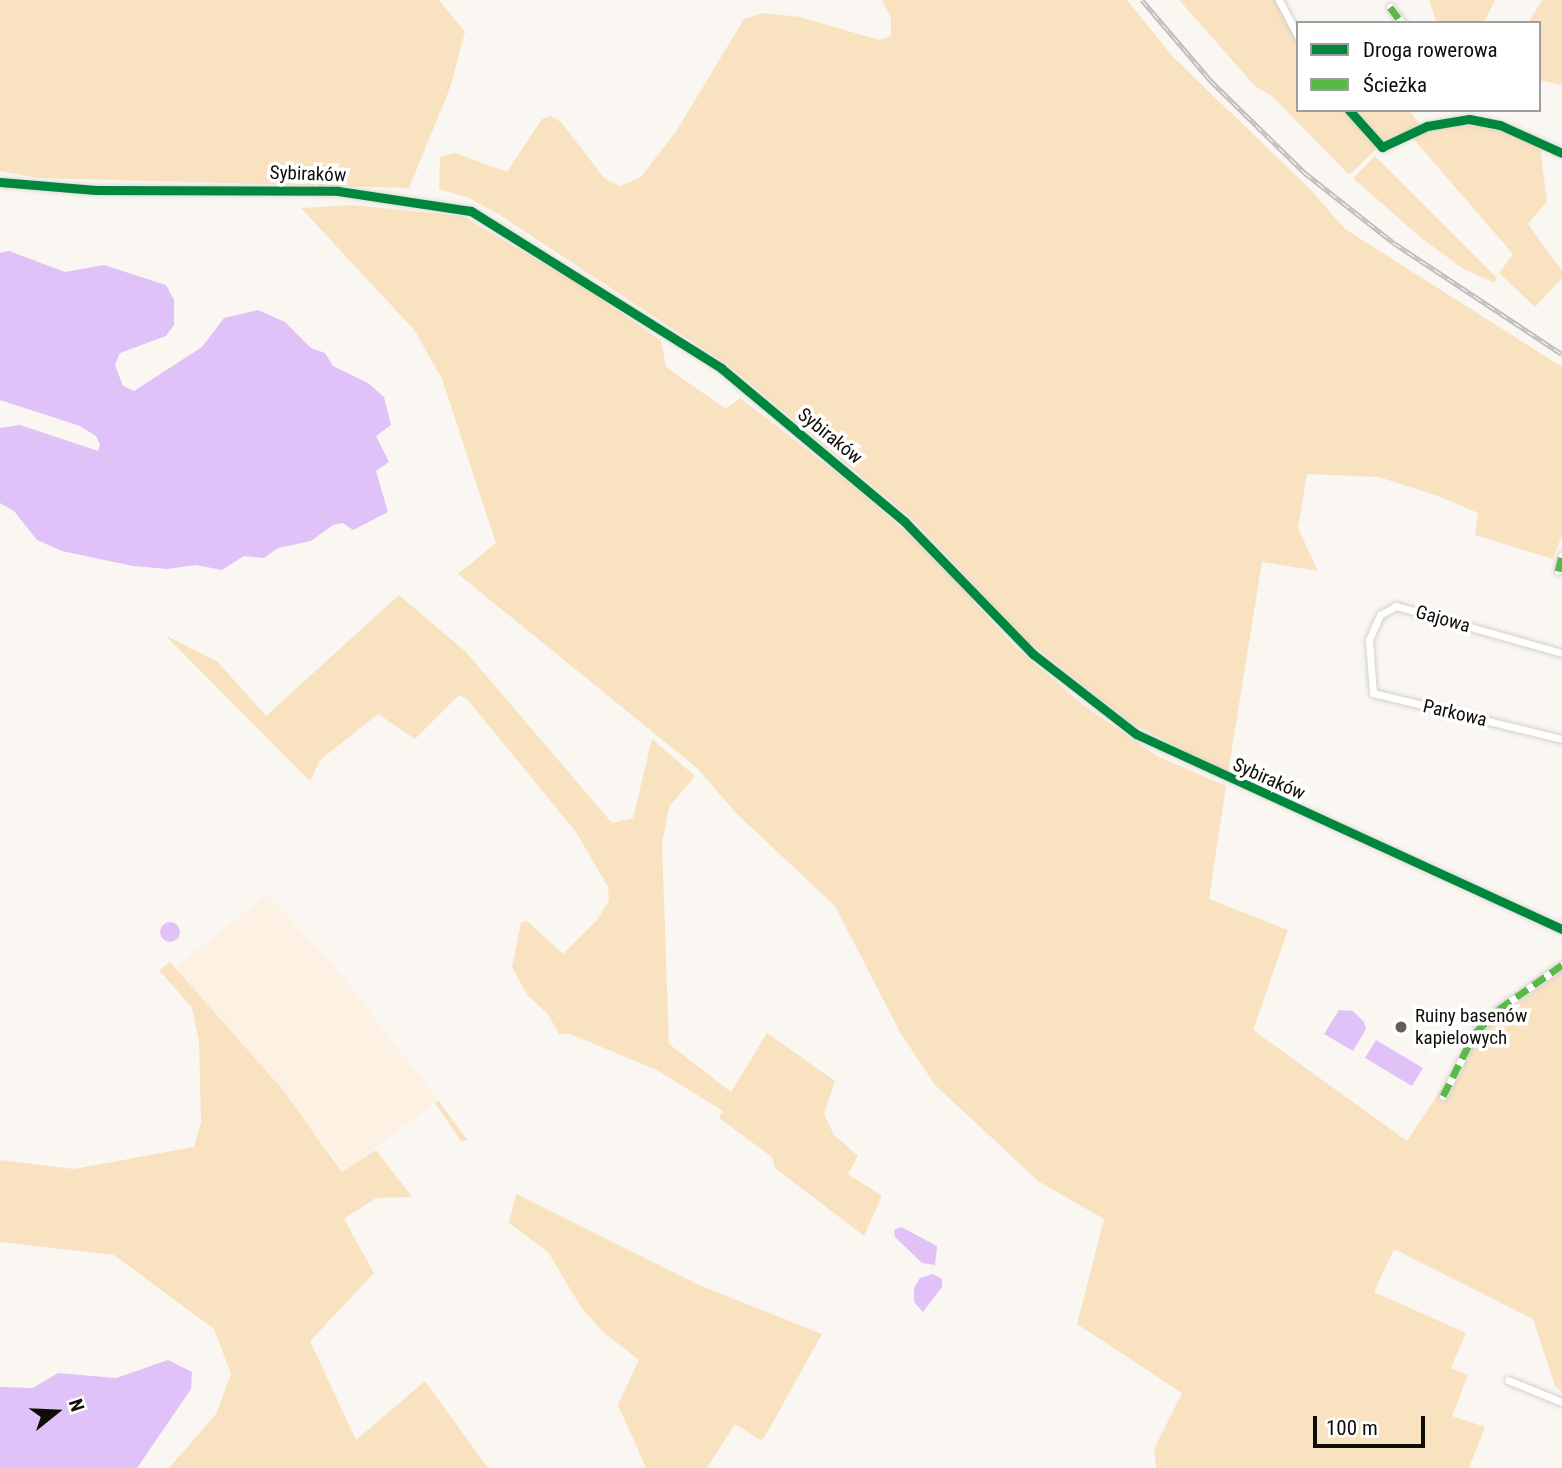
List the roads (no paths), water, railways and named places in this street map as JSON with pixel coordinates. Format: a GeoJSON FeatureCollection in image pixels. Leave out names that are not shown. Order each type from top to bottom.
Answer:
{"type":"FeatureCollection","features":[{"type":"Feature","properties":{"kind":"street"},"geometry":{"type":"LineString","coordinates":[[1279,0],[1296,32]]}},
{"type":"Feature","properties":{"kind":"street"},"geometry":{"type":"LineString","coordinates":[[1390,7],[1400,21]]}},
{"type":"Feature","properties":{"kind":"street"},"geometry":{"type":"LineString","coordinates":[[1351,112],[1382,147],[1421,128],[1455,119],[1500,125],[1562,153]]}},
{"type":"Feature","properties":{"kind":"street"},"geometry":{"type":"LineString","coordinates":[[1452,112],[1455,119]]}},
{"type":"Feature","properties":{"kind":"street","name":"Sybiraków"},"geometry":{"type":"LineString","coordinates":[[0,182],[96,190],[338,191],[471,211],[721,368],[905,522],[1033,654],[1136,734],[1562,929]]}},
{"type":"Feature","properties":{"kind":"street"},"geometry":{"type":"LineString","coordinates":[[1558,571],[1562,555]]}},
{"type":"Feature","properties":{"kind":"street","name":"Gajowa"},"geometry":{"type":"LineString","coordinates":[[1372,667],[1371,631],[1389,606],[1562,653]]}},
{"type":"Feature","properties":{"kind":"street","name":"Parkowa"},"geometry":{"type":"LineString","coordinates":[[1372,667],[1373,693],[1562,739]]}},
{"type":"Feature","properties":{"kind":"street"},"geometry":{"type":"LineString","coordinates":[[1443,1096],[1475,1033],[1499,1009],[1562,965]]}},
{"type":"Feature","properties":{"kind":"street"},"geometry":{"type":"LineString","coordinates":[[1508,1380],[1562,1402]]}},
{"type":"Feature","properties":{"kind":"railway"},"geometry":{"type":"LineString","coordinates":[[1142,0],[1210,80],[1305,173],[1394,243],[1562,354]]}},
{"type":"Feature","properties":{"kind":"place","name":"Ruiny basenów kapielowych"},"geometry":{"type":"Point","coordinates":[1401,1027]}}]}
